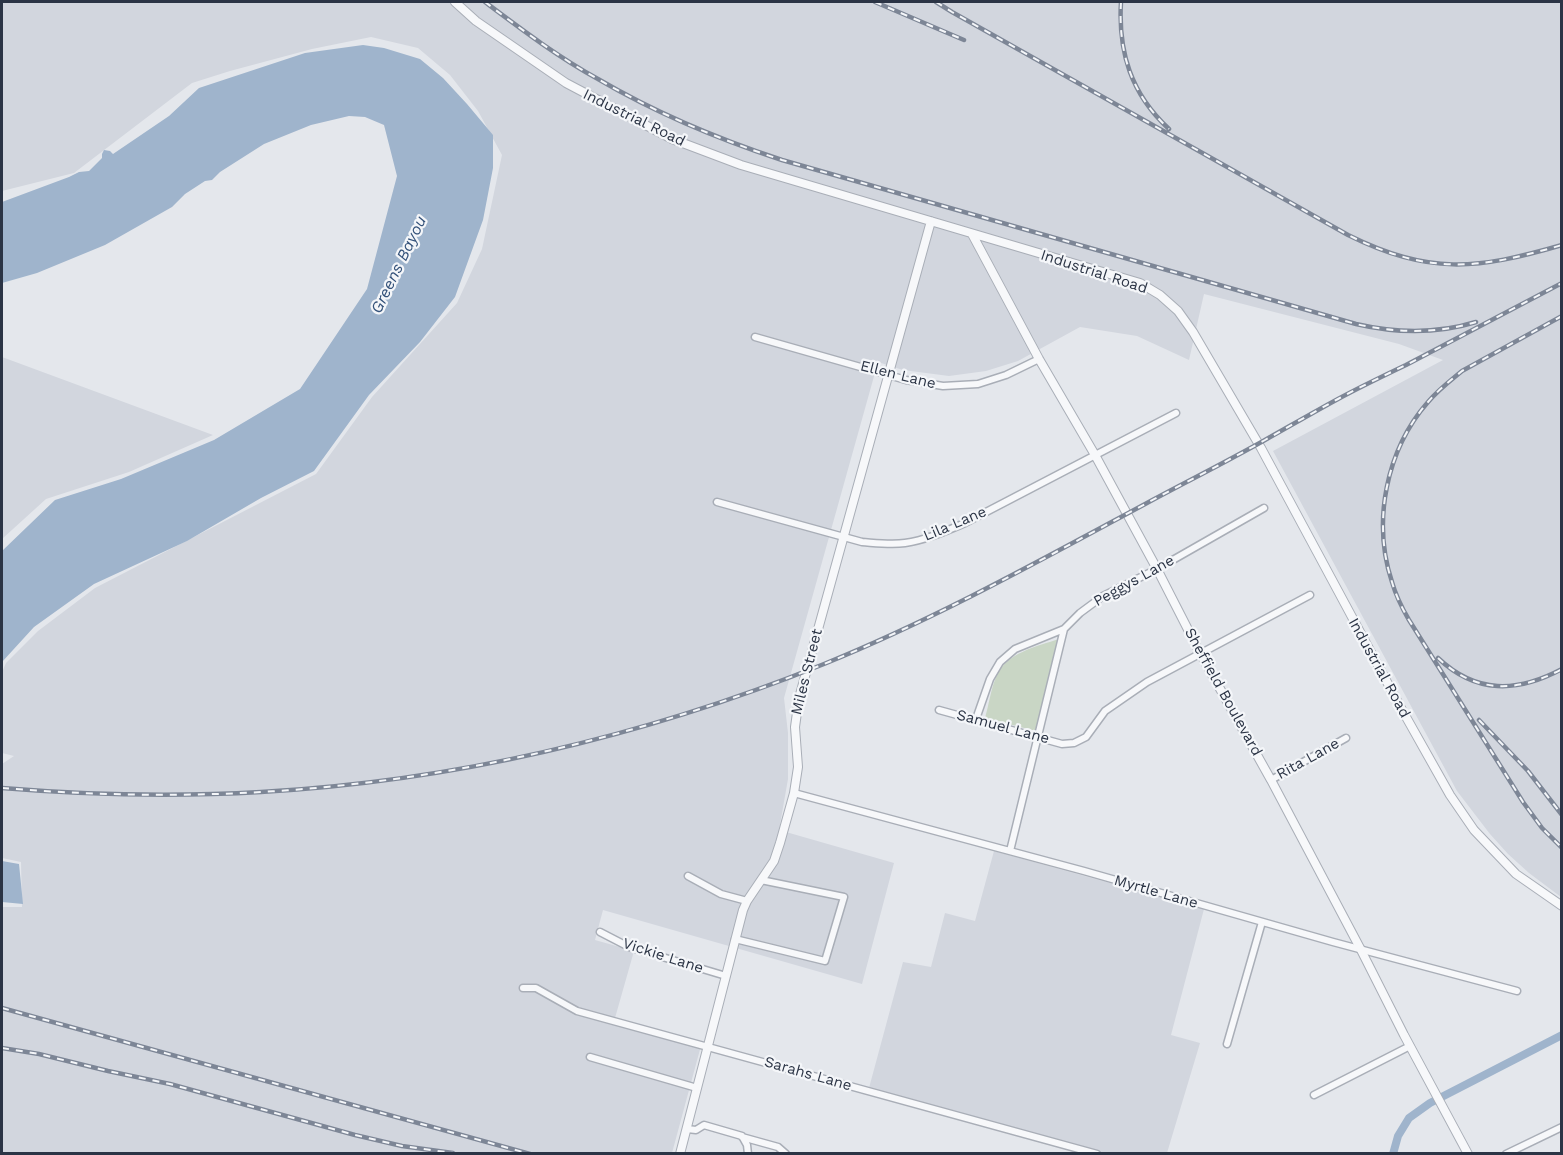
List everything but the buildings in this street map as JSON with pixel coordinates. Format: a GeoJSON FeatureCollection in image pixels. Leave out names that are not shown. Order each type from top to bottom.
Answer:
{"type":"FeatureCollection","features":[{"type":"Feature","properties":{"kind":"street","name":"Industrial Road"},"geometry":{"type":"LineString","coordinates":[[455,2],[476,21],[566,83],[672,139],[741,165],[1140,283],[1160,295],[1179,311],[1193,332],[1261,448],[1450,795],[1474,830],[1516,874],[1562,906]]}},
{"type":"Feature","properties":{"kind":"street","name":"Miles Street"},"geometry":{"type":"LineString","coordinates":[[680,1154],[743,910],[774,861],[794,793],[798,767],[796,710],[931,221]]}},
{"type":"Feature","properties":{"kind":"street","name":"Sheffield Boulevard"},"geometry":{"type":"LineString","coordinates":[[972,234],[1039,359],[1157,568],[1200,653],[1360,948],[1468,1154]]}},
{"type":"Feature","properties":{"kind":"street","name":"Ellen Lane"},"geometry":{"type":"LineString","coordinates":[[755,337],[906,380],[943,386],[978,384],[1006,375],[1039,359]]}},
{"type":"Feature","properties":{"kind":"street","name":"Lila Lane"},"geometry":{"type":"LineString","coordinates":[[717,502],[862,542],[905,543],[936,536],[965,523],[1176,413]]}},
{"type":"Feature","properties":{"kind":"street","name":"Peggys Lane"},"geometry":{"type":"LineString","coordinates":[[976,719],[990,679],[1000,662],[1015,649],[1064,629],[1080,613],[1103,596],[1264,508]]}},
{"type":"Feature","properties":{"kind":"street","name":"Samuel Lane"},"geometry":{"type":"LineString","coordinates":[[939,710],[1062,744],[1074,743],[1086,737],[1105,711],[1118,700],[1200,653],[1310,595]]}},
{"type":"Feature","properties":{"kind":"street"},"geometry":{"type":"LineString","coordinates":[[1010,851],[1064,629]]}},
{"type":"Feature","properties":{"kind":"street","name":"Rita Lane"},"geometry":{"type":"LineString","coordinates":[[1270,780],[1346,738]]}},
{"type":"Feature","properties":{"kind":"street","name":"Myrtle Lane"},"geometry":{"type":"LineString","coordinates":[[794,793],[1517,991]]}},
{"type":"Feature","properties":{"kind":"street"},"geometry":{"type":"LineString","coordinates":[[688,876],[721,894],[747,901]]}},
{"type":"Feature","properties":{"kind":"street"},"geometry":{"type":"LineString","coordinates":[[735,939],[825,961],[844,897],[761,880]]}},
{"type":"Feature","properties":{"kind":"street"},"geometry":{"type":"LineString","coordinates":[[1227,1044],[1262,922]]}},
{"type":"Feature","properties":{"kind":"street","name":"Vickie Lane"},"geometry":{"type":"LineString","coordinates":[[600,932],[629,947],[726,976]]}},
{"type":"Feature","properties":{"kind":"street","name":"Sarahs Lane"},"geometry":{"type":"LineString","coordinates":[[523,988],[536,988],[577,1011],[1097,1154]]}},
{"type":"Feature","properties":{"kind":"street"},"geometry":{"type":"LineString","coordinates":[[1314,1095],[1410,1046]]}},
{"type":"Feature","properties":{"kind":"street"},"geometry":{"type":"LineString","coordinates":[[590,1057],[697,1088]]}},
{"type":"Feature","properties":{"kind":"street"},"geometry":{"type":"LineString","coordinates":[[687,1129],[696,1130],[704,1125],[778,1147],[786,1154]]}},
{"type":"Feature","properties":{"kind":"street"},"geometry":{"type":"LineString","coordinates":[[1506,1154],[1562,1127]]}},
{"type":"Feature","properties":{"kind":"street"},"geometry":{"type":"LineString","coordinates":[[742,1136],[747,1145],[748,1154]]}},
{"type":"Feature","properties":{"kind":"shaded area"},"geometry":{"type":"Polygon","coordinates":[[[2,2],[1561,2],[1561,897],[1508,854],[1457,791],[1273,451],[1443,360],[1399,344],[1204,294],[1189,360],[1137,336],[1080,327],[1018,361],[986,371],[949,376],[903,370],[878,362],[784,698],[788,733],[788,779],[779,830],[894,863],[862,984],[603,910],[595,940],[634,951],[615,1018],[702,1042],[672,1153],[2,1153],[2,907],[22,907],[21,862],[2,858],[2,764],[14,756],[2,753],[2,672],[6,663],[38,631],[95,588],[316,474],[372,397],[457,303],[482,249],[502,155],[478,111],[450,75],[418,48],[371,37],[312,49],[192,83],[74,173],[2,191],[2,2]]]}},
{"type":"Feature","properties":{"kind":"shaded area"},"geometry":{"type":"Polygon","coordinates":[[[2,357],[213,435],[129,472],[46,499],[2,539],[2,357]]]}},
{"type":"Feature","properties":{"kind":"shaded area"},"geometry":{"type":"Polygon","coordinates":[[[994,851],[1204,909],[1171,1035],[1200,1043],[1167,1153],[1104,1153],[869,1088],[903,962],[931,967],[945,913],[975,921],[994,851]]]}},
{"type":"Feature","properties":{"kind":"green space"},"geometry":{"type":"Polygon","coordinates":[[[1059,639],[1036,731],[985,718],[991,692],[1000,669],[1014,656],[1059,639]]]}},
{"type":"Feature","properties":{"kind":"water","name":"Greens Bayou"},"geometry":{"type":"Polygon","coordinates":[[[363,45],[384,48],[420,59],[443,78],[493,135],[493,168],[483,220],[455,297],[420,342],[369,395],[314,471],[261,498],[187,541],[94,584],[34,627],[2,662],[2,551],[55,500],[121,479],[214,440],[300,389],[367,289],[397,176],[384,125],[365,117],[349,116],[311,125],[264,144],[220,172],[212,180],[205,181],[185,194],[172,207],[105,245],[37,273],[2,283],[2,202],[79,172],[89,171],[102,158],[104,150],[113,154],[169,116],[199,88],[305,53],[363,45]]]}},
{"type":"Feature","properties":{"kind":"water"},"geometry":{"type":"Polygon","coordinates":[[[2,861],[19,864],[23,904],[2,902],[2,861]]]}},
{"type":"Feature","properties":{"kind":"waterway"},"geometry":{"type":"LineString","coordinates":[[1393,1154],[1398,1136],[1409,1118],[1430,1103],[1562,1035]]}},
{"type":"Feature","properties":{"kind":"railway"},"geometry":{"type":"LineString","coordinates":[[485,2],[554,52],[642,103],[734,143],[782,160],[1356,324],[1416,331],[1446,329],[1476,322]]}},
{"type":"Feature","properties":{"kind":"railway"},"geometry":{"type":"LineString","coordinates":[[875,2],[964,40]]}},
{"type":"Feature","properties":{"kind":"railway"},"geometry":{"type":"LineString","coordinates":[[936,2],[1348,235],[1377,248],[1404,257],[1453,264],[1504,260],[1562,245]]}},
{"type":"Feature","properties":{"kind":"railway"},"geometry":{"type":"LineString","coordinates":[[1121,2],[1122,38],[1136,87],[1156,116],[1169,129]]}},
{"type":"Feature","properties":{"kind":"railway"},"geometry":{"type":"LineString","coordinates":[[2,788],[99,794],[164,795],[229,794],[333,786],[477,766],[548,751],[688,713],[824,664],[947,608],[1236,456],[1346,395],[1562,283]]}},
{"type":"Feature","properties":{"kind":"railway"},"geometry":{"type":"LineString","coordinates":[[1562,316],[1462,371],[1428,402],[1402,442],[1393,464],[1387,488],[1383,535],[1392,582],[1406,615],[1523,802],[1542,828],[1562,848]]}},
{"type":"Feature","properties":{"kind":"railway"},"geometry":{"type":"LineString","coordinates":[[1438,658],[1452,670],[1467,678],[1482,684],[1497,686],[1513,686],[1529,682],[1562,669]]}},
{"type":"Feature","properties":{"kind":"railway"},"geometry":{"type":"LineString","coordinates":[[1479,720],[1528,771],[1562,815]]}},
{"type":"Feature","properties":{"kind":"railway"},"geometry":{"type":"LineString","coordinates":[[2,1008],[530,1154]]}},
{"type":"Feature","properties":{"kind":"railway"},"geometry":{"type":"LineString","coordinates":[[2,1048],[39,1054],[170,1084],[402,1146],[453,1153]]}}]}
